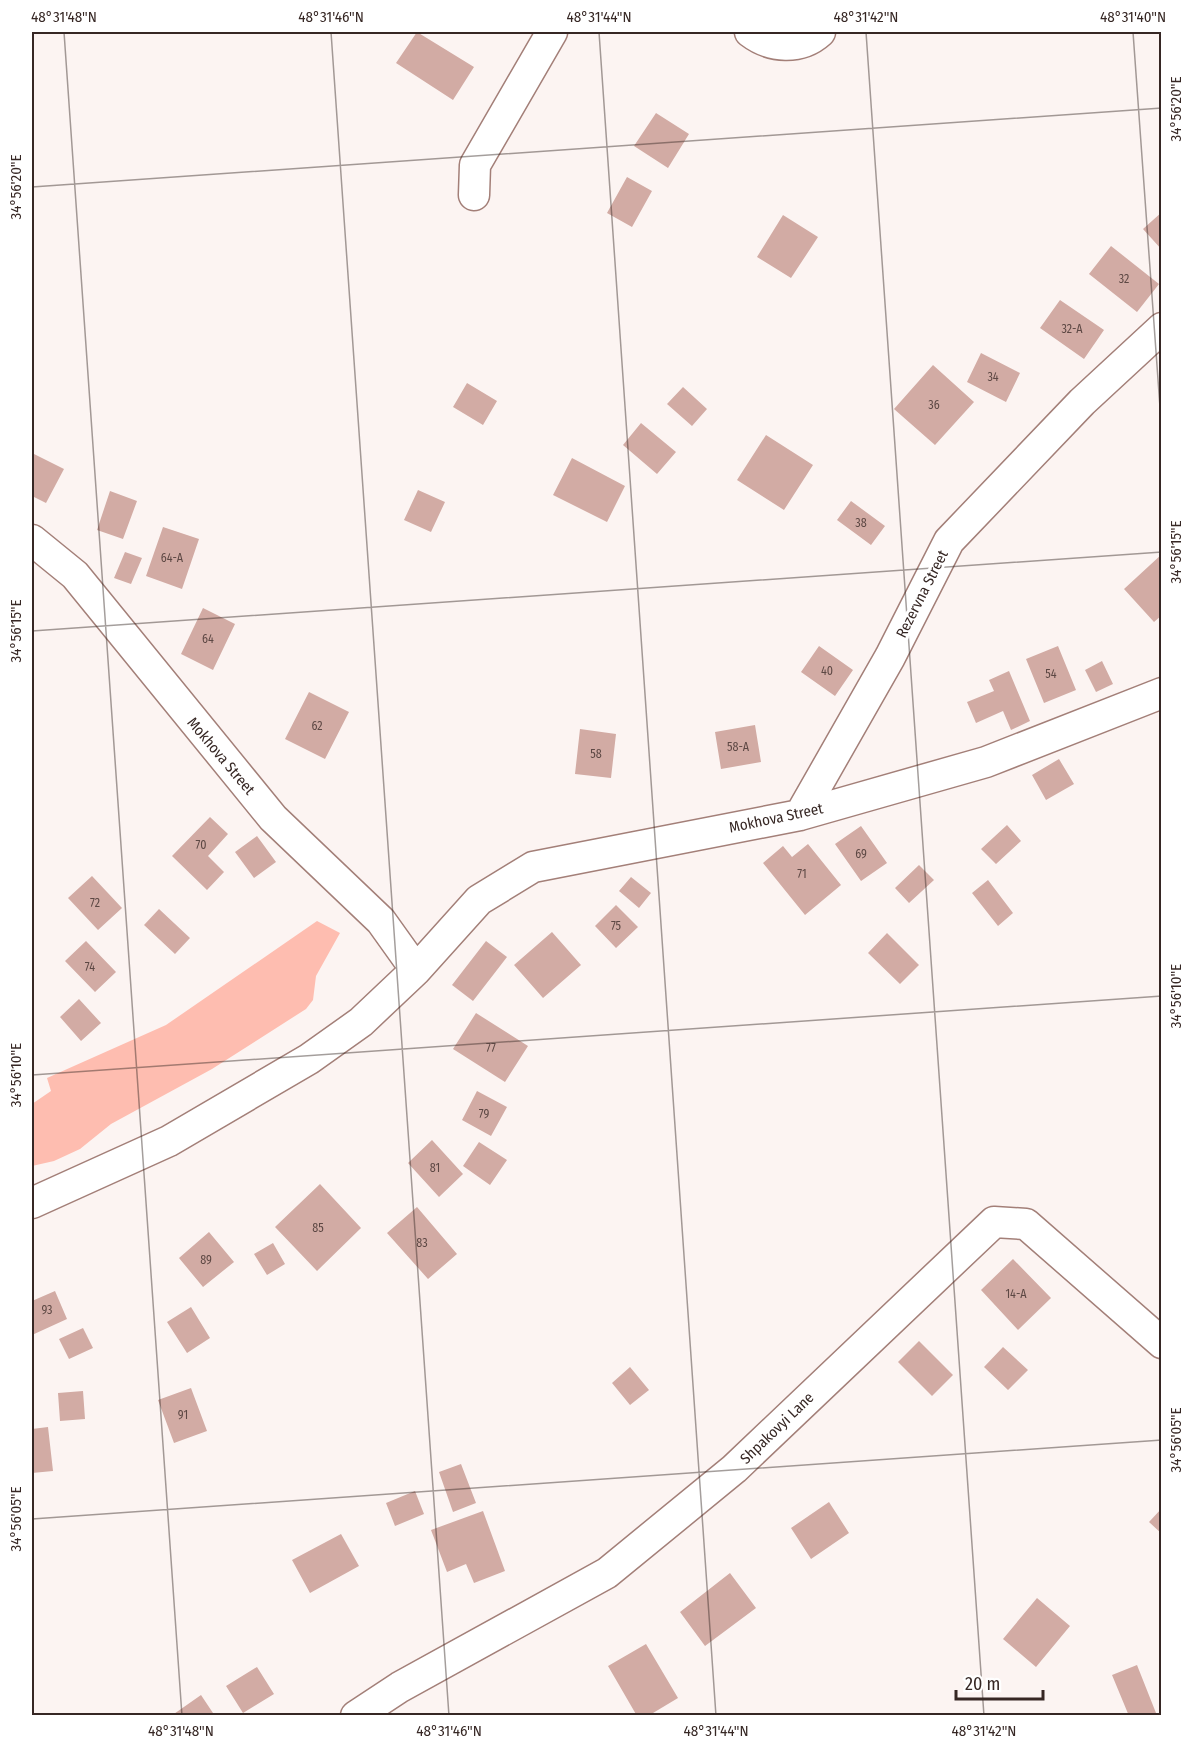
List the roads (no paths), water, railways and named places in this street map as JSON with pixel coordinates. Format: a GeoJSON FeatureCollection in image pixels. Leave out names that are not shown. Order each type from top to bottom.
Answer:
{"type":"FeatureCollection","features":[{"type":"Feature","properties":{"kind":"street"},"geometry":{"type":"LineString","coordinates":[[474,195],[475,165],[552,32]]}},
{"type":"Feature","properties":{"kind":"street"},"geometry":{"type":"LineString","coordinates":[[750,32],[782,46],[812,39],[820,32]]}},
{"type":"Feature","properties":{"kind":"street","name":"Rezervna Street"},"geometry":{"type":"LineString","coordinates":[[800,814],[890,657],[949,541],[1082,402],[1161,328]]}},
{"type":"Feature","properties":{"kind":"street","name":"Mokhova Street"},"geometry":{"type":"LineString","coordinates":[[32,540],[75,575],[201,733],[273,818],[381,921],[416,970]]}},
{"type":"Feature","properties":{"kind":"street","name":"Mokhova Street"},"geometry":{"type":"LineString","coordinates":[[32,1203],[169,1141],[309,1059],[361,1022],[416,970],[479,900],[533,867],[800,814],[986,762],[1161,693]]}},
{"type":"Feature","properties":{"kind":"street","name":"Shpakovyi Lane"},"geometry":{"type":"LineString","coordinates":[[356,1716],[400,1687],[607,1573],[734,1469],[994,1222],[1026,1224],[1161,1343]]}}]}
